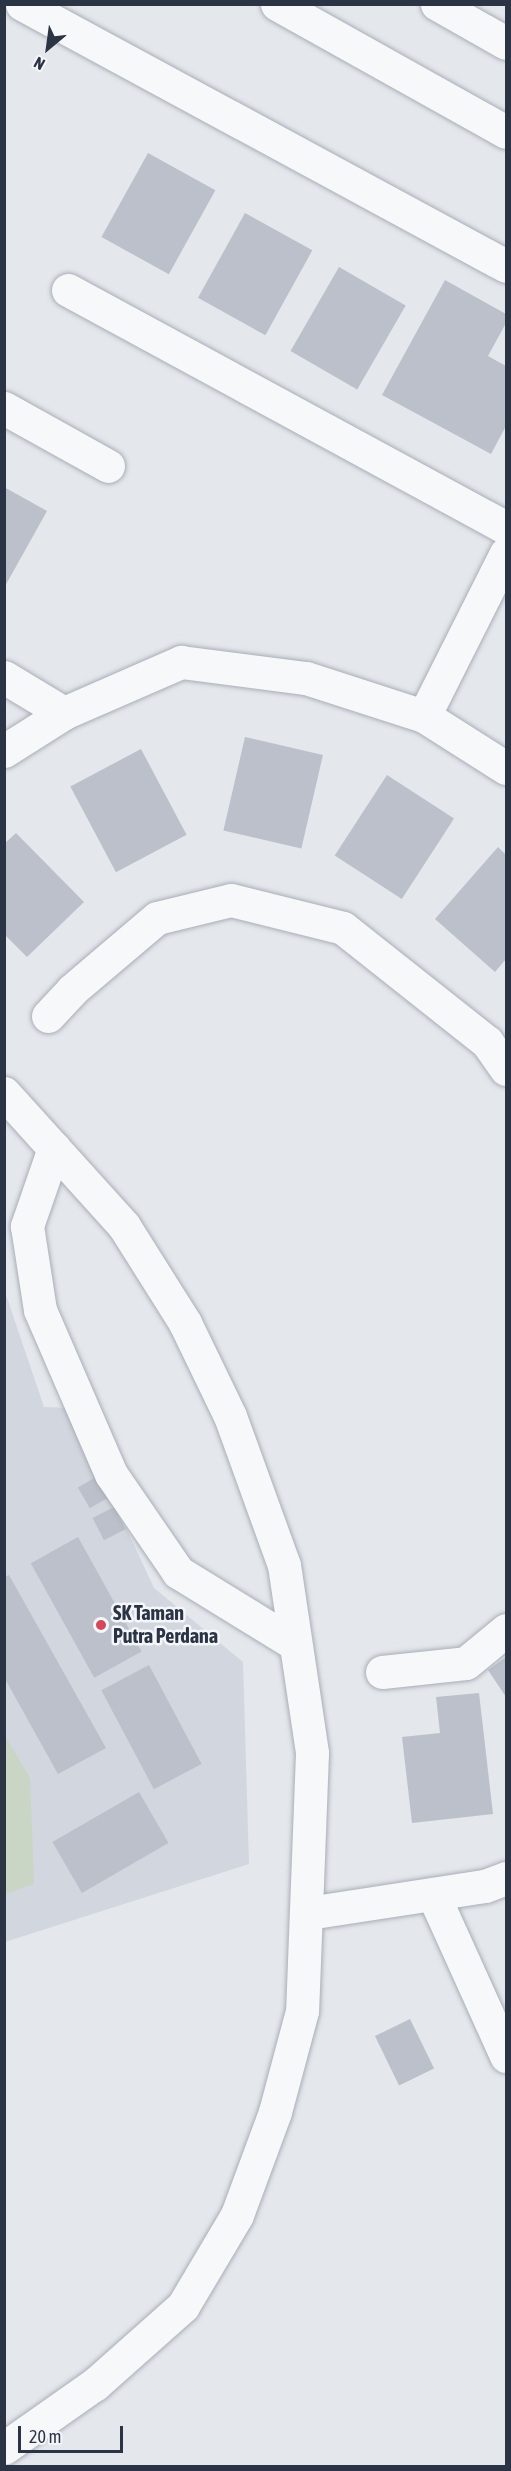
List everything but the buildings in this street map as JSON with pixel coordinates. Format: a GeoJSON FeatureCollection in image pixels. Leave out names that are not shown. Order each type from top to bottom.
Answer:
{"type":"FeatureCollection","features":[{"type":"Feature","properties":{"kind":"street"},"geometry":{"type":"LineString","coordinates":[[22,4],[507,266]]}},
{"type":"Feature","properties":{"kind":"street"},"geometry":{"type":"LineString","coordinates":[[277,4],[507,132]]}},
{"type":"Feature","properties":{"kind":"street"},"geometry":{"type":"LineString","coordinates":[[437,4],[507,43]]}},
{"type":"Feature","properties":{"kind":"street"},"geometry":{"type":"LineString","coordinates":[[68,290],[507,528]]}},
{"type":"Feature","properties":{"kind":"street"},"geometry":{"type":"LineString","coordinates":[[4,408],[108,466]]}},
{"type":"Feature","properties":{"kind":"street"},"geometry":{"type":"LineString","coordinates":[[424,716],[507,553]]}},
{"type":"Feature","properties":{"kind":"street"},"geometry":{"type":"LineString","coordinates":[[4,751],[64,713],[181,662],[306,678],[424,716],[507,768]]}},
{"type":"Feature","properties":{"kind":"street"},"geometry":{"type":"LineString","coordinates":[[4,677],[64,713]]}},
{"type":"Feature","properties":{"kind":"street"},"geometry":{"type":"LineString","coordinates":[[48,1016],[72,990],[157,918],[231,900],[343,928],[487,1042],[507,1069]]}},
{"type":"Feature","properties":{"kind":"street"},"geometry":{"type":"LineString","coordinates":[[4,1093],[124,1226],[185,1323],[230,1416],[284,1566],[312,1753],[308,1913],[302,2011],[275,2112],[237,2215],[183,2306],[95,2384],[4,2448]]}},
{"type":"Feature","properties":{"kind":"street"},"geometry":{"type":"LineString","coordinates":[[54,1148],[27,1226],[40,1310],[111,1474],[178,1572],[295,1644]]}},
{"type":"Feature","properties":{"kind":"street"},"geometry":{"type":"LineString","coordinates":[[382,1672],[466,1663],[507,1629]]}},
{"type":"Feature","properties":{"kind":"street"},"geometry":{"type":"LineString","coordinates":[[308,1913],[434,1894],[507,1878]]}},
{"type":"Feature","properties":{"kind":"street"},"geometry":{"type":"LineString","coordinates":[[434,1894],[507,2056]]}},
{"type":"Feature","properties":{"kind":"shaded area","name":"SK Taman Putra Perdana"},"geometry":{"type":"Polygon","coordinates":[[[4,1289],[44,1407],[70,1408],[154,1588],[243,1662],[249,1864],[5,1942],[4,1289]]]}},
{"type":"Feature","properties":{"kind":"green space"},"geometry":{"type":"Polygon","coordinates":[[[4,1734],[30,1778],[34,1884],[5,1894],[4,1734]]]}},
{"type":"Feature","properties":{"kind":"place","name":"SK Taman Putra Perdana"},"geometry":{"type":"Point","coordinates":[101,1625]}}]}
